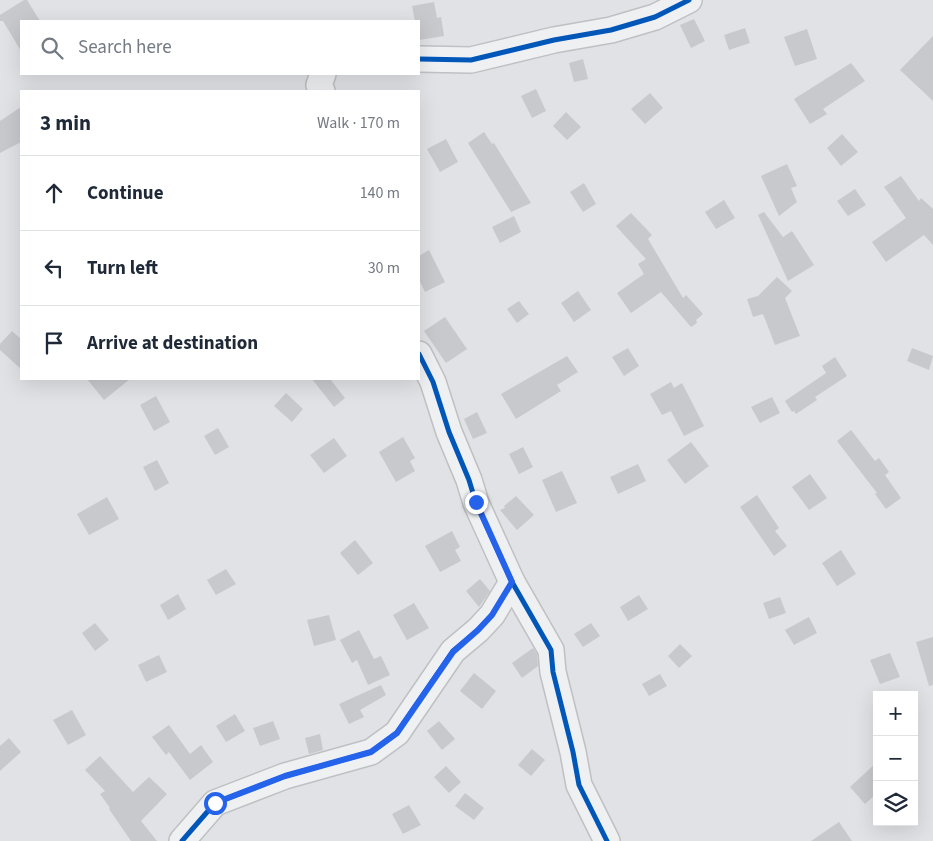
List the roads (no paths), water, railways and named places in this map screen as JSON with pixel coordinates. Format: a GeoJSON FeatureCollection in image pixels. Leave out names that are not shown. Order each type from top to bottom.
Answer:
{"type":"FeatureCollection","features":[{"type":"Feature","properties":{"kind":"street"},"geometry":{"type":"LineString","coordinates":[[420,59],[472,60],[554,40],[611,30],[655,17],[689,0]]}},
{"type":"Feature","properties":{"kind":"street"},"geometry":{"type":"LineString","coordinates":[[322,90],[319,85],[323,75]]}},
{"type":"Feature","properties":{"kind":"street"},"geometry":{"type":"LineString","coordinates":[[420,356],[433,382],[449,432],[476,502],[512,582],[551,650],[553,672],[574,752],[579,785],[607,841]]}},
{"type":"Feature","properties":{"kind":"street"},"geometry":{"type":"LineString","coordinates":[[182,841],[215,803],[285,776],[371,752],[397,733],[453,652],[492,615],[512,582]]}}]}
